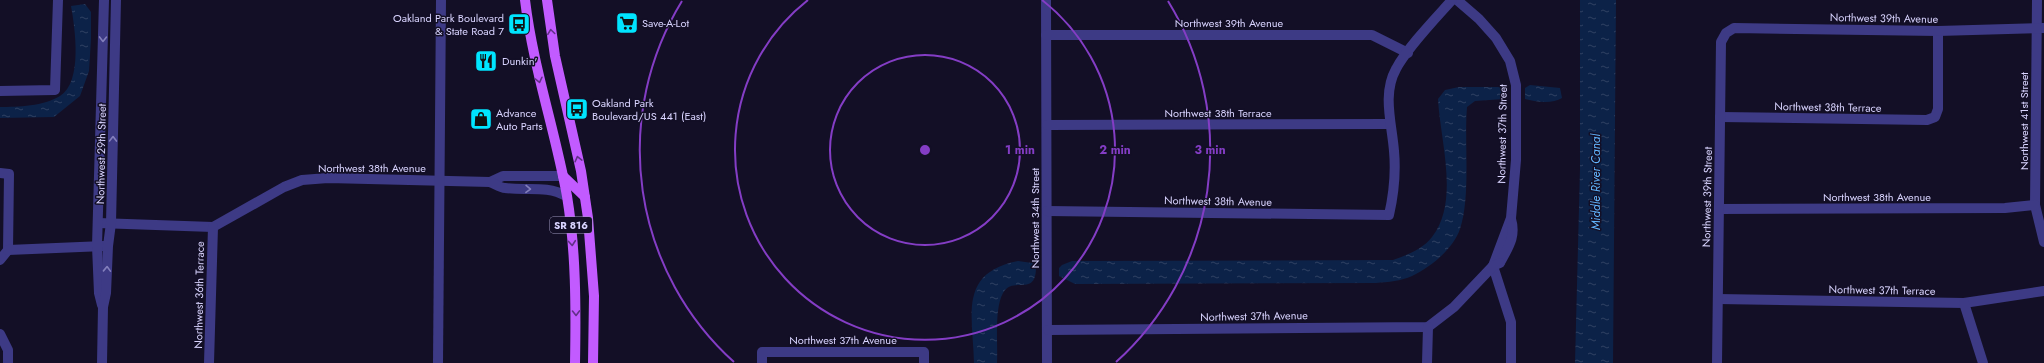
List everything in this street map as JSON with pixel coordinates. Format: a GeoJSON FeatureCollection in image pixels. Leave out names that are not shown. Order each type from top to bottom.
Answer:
{"type":"FeatureCollection","features":[{"type":"Feature","properties":{"kind":"main road","name":"SR 816"},"geometry":{"type":"LineString","coordinates":[[525,0],[537,72],[563,176],[566,196],[574,274],[575,363]]}},
{"type":"Feature","properties":{"kind":"main road","name":"SR 816"},"geometry":{"type":"LineString","coordinates":[[547,0],[555,56],[581,171],[585,197],[594,296],[594,363]]}},
{"type":"Feature","properties":{"kind":"main road"},"geometry":{"type":"LineString","coordinates":[[563,176],[585,197]]}},
{"type":"Feature","properties":{"kind":"street"},"geometry":{"type":"LineString","coordinates":[[0,91],[55,90],[58,0]]}},
{"type":"Feature","properties":{"kind":"street","name":"Northwest 29th Street"},"geometry":{"type":"LineString","coordinates":[[103,246],[98,223],[104,0]]}},
{"type":"Feature","properties":{"kind":"street","name":"Northwest 29th Street"},"geometry":{"type":"LineString","coordinates":[[102,363],[103,307],[99,293],[103,246],[111,223],[116,0]]}},
{"type":"Feature","properties":{"kind":"street"},"geometry":{"type":"LineString","coordinates":[[438,363],[441,0]]}},
{"type":"Feature","properties":{"kind":"street","name":"Northwest 34th Street"},"geometry":{"type":"LineString","coordinates":[[1046,0],[1047,363]]}},
{"type":"Feature","properties":{"kind":"street"},"geometry":{"type":"LineString","coordinates":[[1390,124],[1388,96],[1395,70],[1452,0]]}},
{"type":"Feature","properties":{"kind":"street","name":"Northwest 37th Street"},"geometry":{"type":"LineString","coordinates":[[1457,0],[1479,19],[1496,38],[1510,61],[1516,85],[1516,160],[1511,218],[1514,229],[1512,239],[1497,265],[1499,278],[1514,314],[1511,322],[1511,363]]}},
{"type":"Feature","properties":{"kind":"street","name":"Northwest 41st Street"},"geometry":{"type":"LineString","coordinates":[[2037,0],[2040,28],[2040,117],[2035,205],[2044,242]]}},
{"type":"Feature","properties":{"kind":"street","name":"Northwest 39th Avenue"},"geometry":{"type":"LineString","coordinates":[[1726,33],[1734,28],[1938,31],[2040,28]]}},
{"type":"Feature","properties":{"kind":"street","name":"Northwest 38th Terrace"},"geometry":{"type":"LineString","coordinates":[[1720,117],[1927,120],[1935,117],[1938,109],[1938,31]]}},
{"type":"Feature","properties":{"kind":"street","name":"Northwest 39th Street"},"geometry":{"type":"LineString","coordinates":[[1717,363],[1721,42],[1726,33]]}},
{"type":"Feature","properties":{"kind":"street","name":"Northwest 39th Avenue"},"geometry":{"type":"LineString","coordinates":[[1046,35],[1372,35],[1408,53]]}},
{"type":"Feature","properties":{"kind":"street","name":"Northwest 38th Avenue"},"geometry":{"type":"LineString","coordinates":[[1047,211],[1389,215],[1395,189],[1394,150],[1390,124]]}},
{"type":"Feature","properties":{"kind":"street","name":"Northwest 38th Terrace"},"geometry":{"type":"LineString","coordinates":[[1046,125],[1390,124]]}},
{"type":"Feature","properties":{"kind":"street"},"geometry":{"type":"LineString","coordinates":[[0,260],[8,250],[5,173]]}},
{"type":"Feature","properties":{"kind":"street","name":"Northwest 38th Avenue"},"geometry":{"type":"LineString","coordinates":[[490,182],[503,176],[563,176]]}},
{"type":"Feature","properties":{"kind":"street","name":"Northwest 38th Avenue"},"geometry":{"type":"LineString","coordinates":[[213,227],[270,194],[302,180],[352,178],[490,182],[503,188],[549,189],[558,191],[566,196]]}},
{"type":"Feature","properties":{"kind":"street","name":"Northwest 38th Avenue"},"geometry":{"type":"LineString","coordinates":[[1719,210],[2005,208],[2035,205]]}},
{"type":"Feature","properties":{"kind":"street"},"geometry":{"type":"LineString","coordinates":[[98,223],[213,227]]}},
{"type":"Feature","properties":{"kind":"street","name":"Northwest 36th Terrace"},"geometry":{"type":"LineString","coordinates":[[209,363],[213,227]]}},
{"type":"Feature","properties":{"kind":"street"},"geometry":{"type":"LineString","coordinates":[[8,250],[103,246]]}},
{"type":"Feature","properties":{"kind":"street"},"geometry":{"type":"LineString","coordinates":[[1427,363],[1428,326],[1454,307],[1497,265]]}},
{"type":"Feature","properties":{"kind":"street"},"geometry":{"type":"LineString","coordinates":[[1454,307],[1461,307],[1481,288],[1499,278]]}},
{"type":"Feature","properties":{"kind":"street","name":"Northwest 37th Terrace"},"geometry":{"type":"LineString","coordinates":[[1718,299],[1964,303],[2044,291]]}},
{"type":"Feature","properties":{"kind":"street"},"geometry":{"type":"LineString","coordinates":[[1964,303],[1983,363]]}},
{"type":"Feature","properties":{"kind":"street","name":"Northwest 37th Avenue"},"geometry":{"type":"LineString","coordinates":[[1048,330],[1428,326]]}},
{"type":"Feature","properties":{"kind":"street"},"geometry":{"type":"LineString","coordinates":[[0,334],[8,350],[8,363]]}},
{"type":"Feature","properties":{"kind":"street","name":"Northwest 37th Avenue"},"geometry":{"type":"LineString","coordinates":[[762,363],[762,352],[924,352],[924,363]]}},
{"type":"Feature","properties":{"kind":"water","name":"Middle River Canal"},"geometry":{"type":"Polygon","coordinates":[[[1580,0],[1616,0],[1613,363],[1575,363],[1580,169],[1580,0]]]}},
{"type":"Feature","properties":{"kind":"water"},"geometry":{"type":"Polygon","coordinates":[[[85,4],[91,12],[91,39],[89,71],[80,96],[54,117],[0,118],[0,107],[39,104],[60,96],[67,89],[72,79],[76,54],[71,6],[85,4]]]}},
{"type":"Feature","properties":{"kind":"water"},"geometry":{"type":"Polygon","coordinates":[[[1530,85],[1560,88],[1562,98],[1549,102],[1539,102],[1525,99],[1525,88],[1530,85]]]}},
{"type":"Feature","properties":{"kind":"water"},"geometry":{"type":"Polygon","coordinates":[[[1459,87],[1500,87],[1504,90],[1504,99],[1475,101],[1467,107],[1466,185],[1463,216],[1460,229],[1452,244],[1440,257],[1427,268],[1408,278],[1376,283],[1075,284],[1059,276],[1059,268],[1062,265],[1072,261],[1393,260],[1409,254],[1424,245],[1432,237],[1440,223],[1445,206],[1447,189],[1438,99],[1445,90],[1459,87]]]}},
{"type":"Feature","properties":{"kind":"water"},"geometry":{"type":"Polygon","coordinates":[[[1018,261],[1032,263],[1036,267],[1035,276],[1032,282],[1012,286],[1007,288],[1003,293],[998,308],[997,317],[997,363],[974,363],[972,313],[973,298],[977,286],[986,275],[999,267],[1018,261]]]}},
{"type":"Feature","properties":{"kind":"place","name":"Save-A-Lot"},"geometry":{"type":"Point","coordinates":[627,23]}},
{"type":"Feature","properties":{"kind":"place","name":"Oakland Park Boulevard & State Road 7"},"geometry":{"type":"Point","coordinates":[519,24]}},
{"type":"Feature","properties":{"kind":"place","name":"Dunkin'"},"geometry":{"type":"Point","coordinates":[486,61]}},
{"type":"Feature","properties":{"kind":"place","name":"Oakland Park Boulevard/US 441 (East)"},"geometry":{"type":"Point","coordinates":[577,109]}},
{"type":"Feature","properties":{"kind":"place","name":"Advance Auto Parts"},"geometry":{"type":"Point","coordinates":[481,119]}}]}
